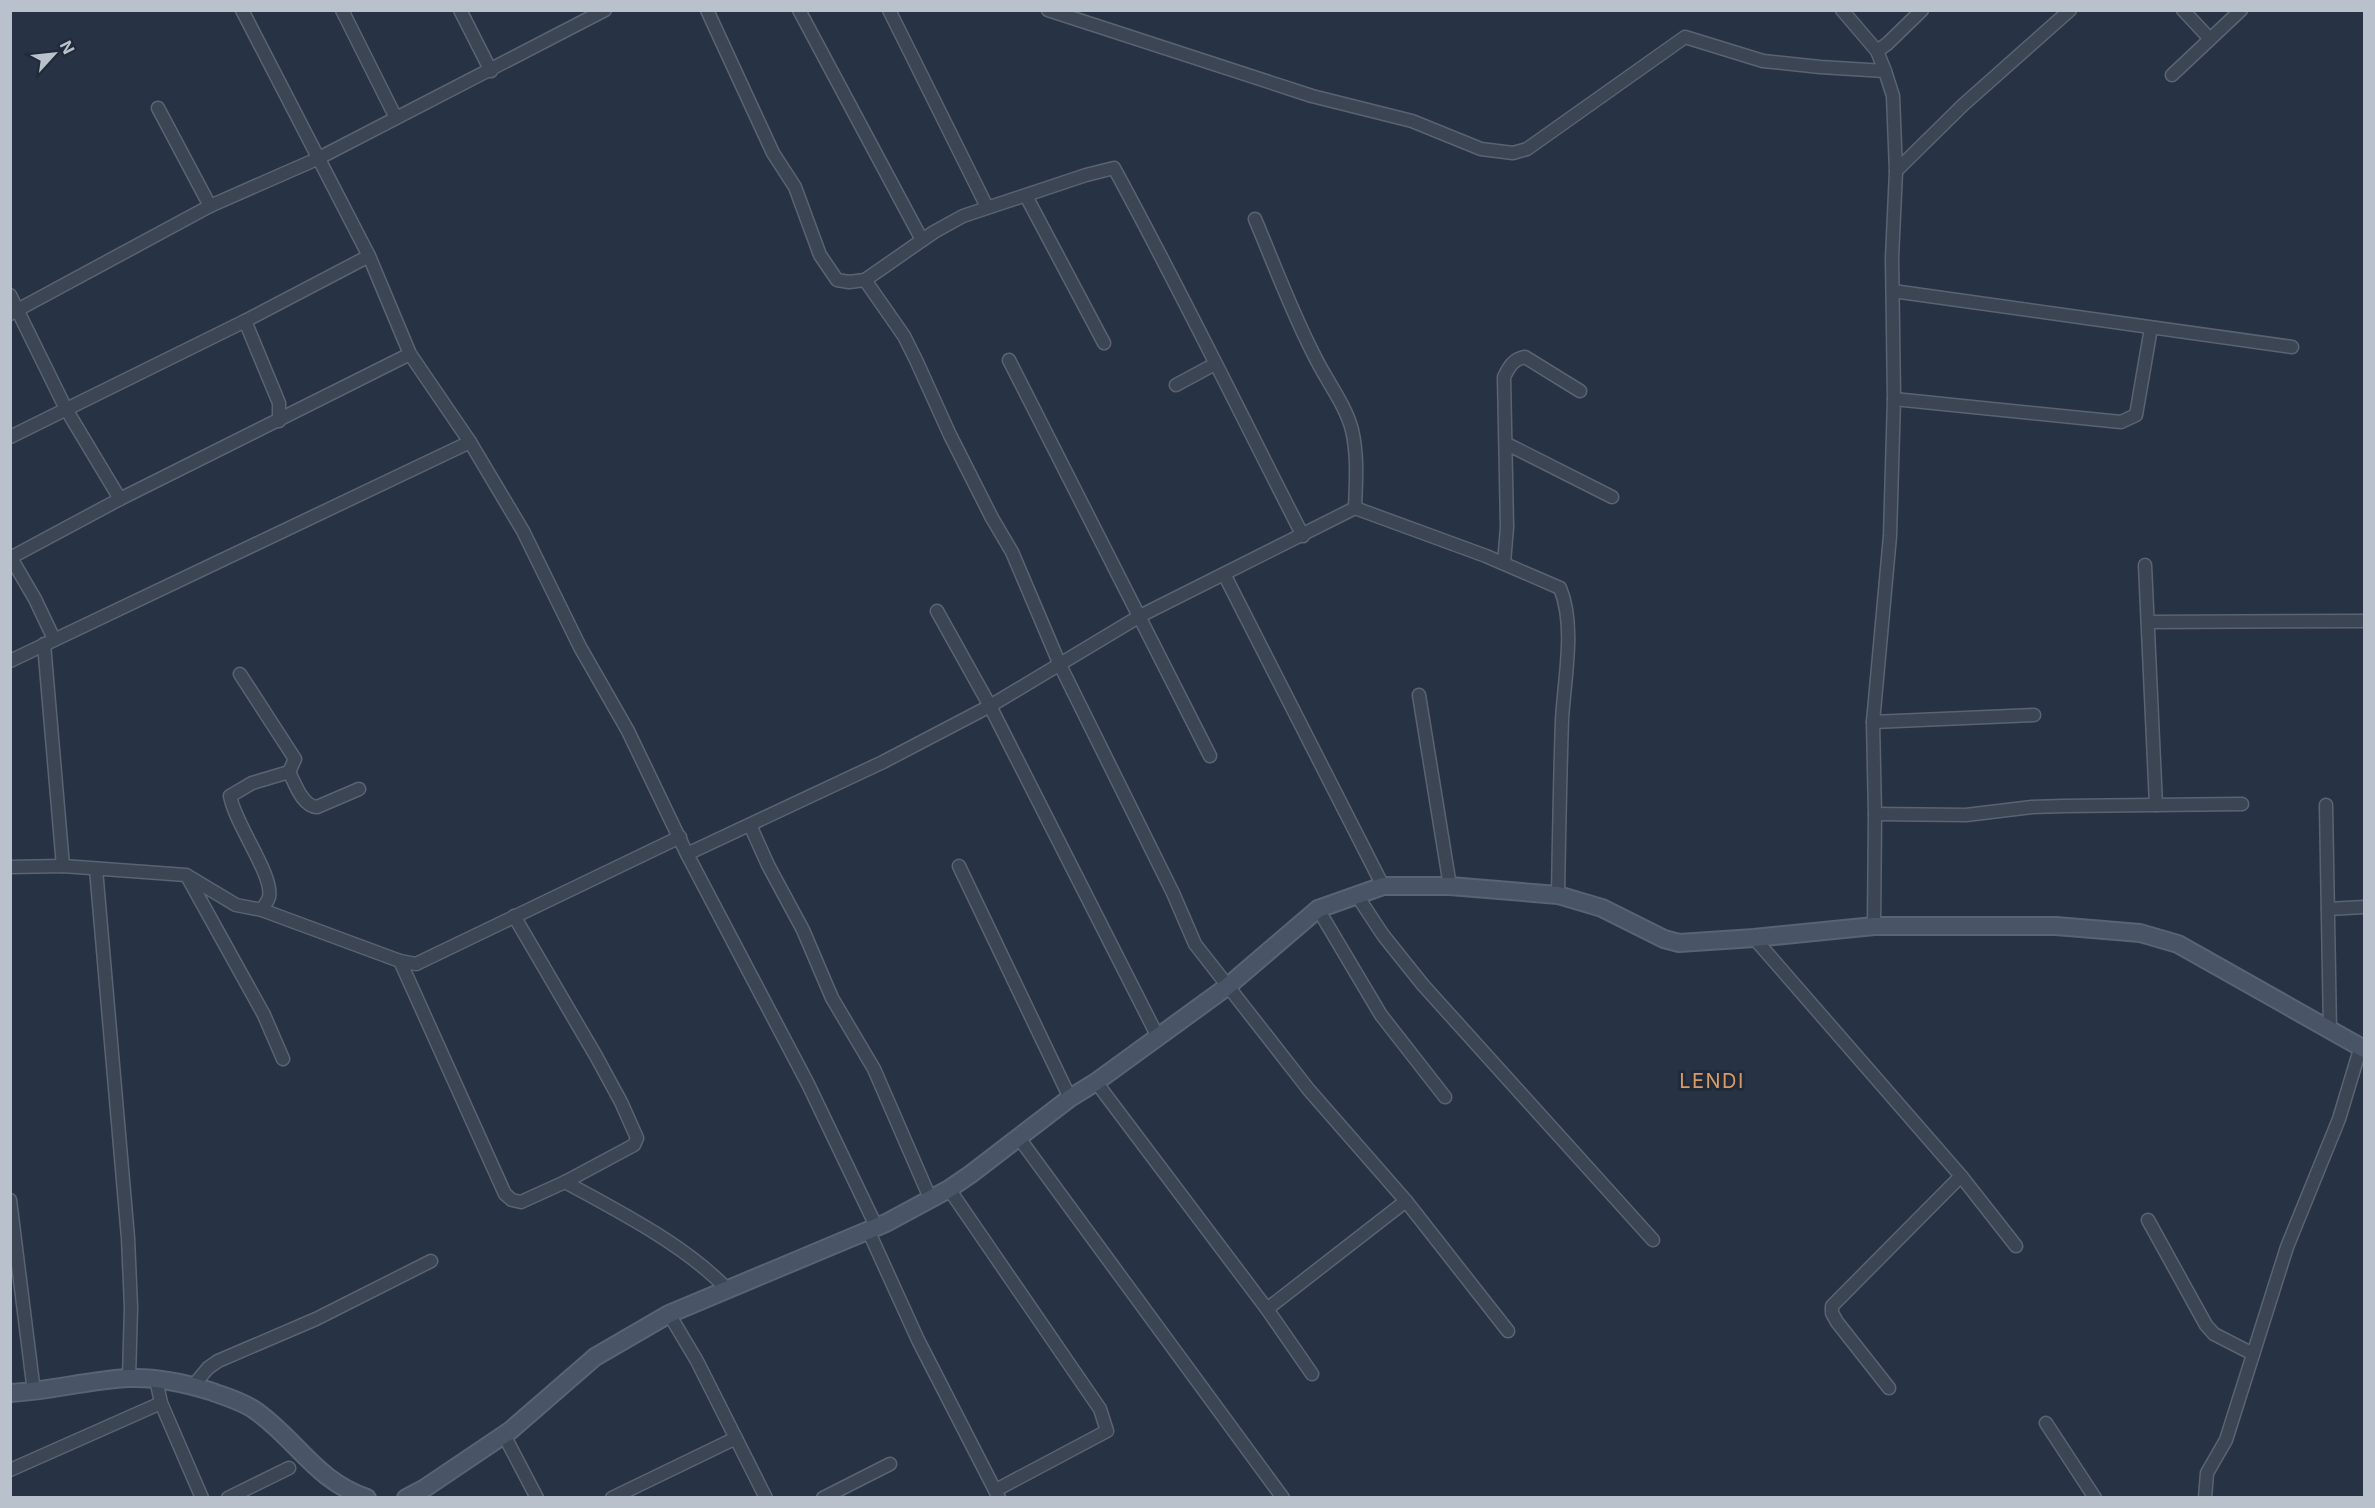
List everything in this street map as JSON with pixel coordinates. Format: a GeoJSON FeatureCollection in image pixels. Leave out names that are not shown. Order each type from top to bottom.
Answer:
{"type":"FeatureCollection","features":[{"type":"Feature","properties":{"kind":"main road"},"geometry":{"type":"LineString","coordinates":[[406,1497],[425,1488],[504,1435],[596,1357],[669,1314],[899,1217],[949,1189],[1070,1098],[1096,1082],[1228,986],[1318,909],[1383,886],[1450,886],[1558,895],[1602,908],[1664,939],[1679,944],[1874,926],[2056,926],[2140,933],[2163,938],[2193,951],[2363,1048]]}},
{"type":"Feature","properties":{"kind":"main road"},"geometry":{"type":"LineString","coordinates":[[10,1393],[34,1392],[129,1378],[156,1379],[193,1386],[237,1400],[257,1412],[325,1476],[349,1491],[367,1497]]}},
{"type":"Feature","properties":{"kind":"street"},"geometry":{"type":"LineString","coordinates":[[242,10],[369,256],[410,354],[470,442],[523,531],[580,647],[607,690],[687,854],[808,1083],[918,1340],[997,1494],[1107,1431],[1100,1409],[949,1189]]}},
{"type":"Feature","properties":{"kind":"street"},"geometry":{"type":"LineString","coordinates":[[342,10],[396,118]]}},
{"type":"Feature","properties":{"kind":"street"},"geometry":{"type":"LineString","coordinates":[[460,10],[491,71]]}},
{"type":"Feature","properties":{"kind":"street"},"geometry":{"type":"LineString","coordinates":[[14,312],[210,206],[317,159],[605,10]]}},
{"type":"Feature","properties":{"kind":"street"},"geometry":{"type":"LineString","coordinates":[[707,10],[773,153],[795,187],[820,255],[837,280],[849,282],[865,280],[922,240],[963,216],[1086,175],[1114,168],[1179,288],[1303,536]]}},
{"type":"Feature","properties":{"kind":"street"},"geometry":{"type":"LineString","coordinates":[[799,10],[922,240]]}},
{"type":"Feature","properties":{"kind":"street"},"geometry":{"type":"LineString","coordinates":[[889,10],[987,207]]}},
{"type":"Feature","properties":{"kind":"street"},"geometry":{"type":"LineString","coordinates":[[1048,10],[1312,96],[1412,121],[1481,150],[1499,153],[1513,153],[1527,149],[1685,37],[1762,61],[1820,68],[1885,71]]}},
{"type":"Feature","properties":{"kind":"street"},"geometry":{"type":"LineString","coordinates":[[1842,10],[1876,51],[1885,71],[1893,96],[1896,171],[1892,258],[1894,399],[1890,536],[1873,722],[1874,926]]}},
{"type":"Feature","properties":{"kind":"street"},"geometry":{"type":"LineString","coordinates":[[1876,51],[1887,44],[1922,10]]}},
{"type":"Feature","properties":{"kind":"street"},"geometry":{"type":"LineString","coordinates":[[1896,171],[1963,105],[2070,10]]}},
{"type":"Feature","properties":{"kind":"street"},"geometry":{"type":"LineString","coordinates":[[2183,10],[2210,39]]}},
{"type":"Feature","properties":{"kind":"street"},"geometry":{"type":"LineString","coordinates":[[2172,75],[2241,10]]}},
{"type":"Feature","properties":{"kind":"street"},"geometry":{"type":"LineString","coordinates":[[158,108],[210,206]]}},
{"type":"Feature","properties":{"kind":"street"},"geometry":{"type":"LineString","coordinates":[[1026,196],[1104,343]]}},
{"type":"Feature","properties":{"kind":"street"},"geometry":{"type":"LineString","coordinates":[[1255,219],[1312,353],[1346,411],[1355,450],[1357,475],[1355,508]]}},
{"type":"Feature","properties":{"kind":"street"},"geometry":{"type":"LineString","coordinates":[[10,437],[245,321],[369,256]]}},
{"type":"Feature","properties":{"kind":"street"},"geometry":{"type":"LineString","coordinates":[[865,280],[904,336],[950,435],[1012,552],[1060,665],[1173,893],[1195,944],[1309,1090],[1406,1201],[1508,1331]]}},
{"type":"Feature","properties":{"kind":"street"},"geometry":{"type":"LineString","coordinates":[[1893,291],[2292,347]]}},
{"type":"Feature","properties":{"kind":"street"},"geometry":{"type":"LineString","coordinates":[[10,295],[14,312],[66,409],[120,499]]}},
{"type":"Feature","properties":{"kind":"street"},"geometry":{"type":"LineString","coordinates":[[245,321],[279,403],[279,421]]}},
{"type":"Feature","properties":{"kind":"street"},"geometry":{"type":"LineString","coordinates":[[1894,399],[2121,422],[2136,416],[2151,328]]}},
{"type":"Feature","properties":{"kind":"street"},"geometry":{"type":"LineString","coordinates":[[63,866],[49,642],[35,598],[11,558],[120,499],[410,354]]}},
{"type":"Feature","properties":{"kind":"street"},"geometry":{"type":"LineString","coordinates":[[1504,563],[1507,527],[1504,377],[1512,363],[1518,358],[1525,357],[1580,391]]}},
{"type":"Feature","properties":{"kind":"street"},"geometry":{"type":"LineString","coordinates":[[1009,360],[1210,756]]}},
{"type":"Feature","properties":{"kind":"street"},"geometry":{"type":"LineString","coordinates":[[1176,385],[1215,364]]}},
{"type":"Feature","properties":{"kind":"street"},"geometry":{"type":"LineString","coordinates":[[10,661],[470,442]]}},
{"type":"Feature","properties":{"kind":"street"},"geometry":{"type":"LineString","coordinates":[[1507,444],[1612,497]]}},
{"type":"Feature","properties":{"kind":"street"},"geometry":{"type":"LineString","coordinates":[[687,854],[883,762],[990,706],[1140,615],[1303,536],[1355,508],[1504,563],[1560,588],[1567,609],[1558,895]]}},
{"type":"Feature","properties":{"kind":"street"},"geometry":{"type":"LineString","coordinates":[[2145,565],[2156,805]]}},
{"type":"Feature","properties":{"kind":"street"},"geometry":{"type":"LineString","coordinates":[[1224,574],[1383,886]]}},
{"type":"Feature","properties":{"kind":"street"},"geometry":{"type":"LineString","coordinates":[[937,611],[990,706],[1158,1037]]}},
{"type":"Feature","properties":{"kind":"street"},"geometry":{"type":"LineString","coordinates":[[2148,622],[2364,621]]}},
{"type":"Feature","properties":{"kind":"street"},"geometry":{"type":"LineString","coordinates":[[240,674],[292,754],[294,759],[289,772],[306,803],[317,807],[359,789]]}},
{"type":"Feature","properties":{"kind":"street"},"geometry":{"type":"LineString","coordinates":[[1419,695],[1450,886]]}},
{"type":"Feature","properties":{"kind":"street"},"geometry":{"type":"LineString","coordinates":[[1873,722],[2034,716]]}},
{"type":"Feature","properties":{"kind":"street"},"geometry":{"type":"LineString","coordinates":[[262,910],[269,896],[264,870],[238,822],[230,796],[252,783],[289,772]]}},
{"type":"Feature","properties":{"kind":"street"},"geometry":{"type":"LineString","coordinates":[[1875,814],[1966,815],[2032,807],[2241,804]]}},
{"type":"Feature","properties":{"kind":"street"},"geometry":{"type":"LineString","coordinates":[[2326,805],[2330,1031]]}},
{"type":"Feature","properties":{"kind":"street"},"geometry":{"type":"LineString","coordinates":[[750,825],[768,865],[803,930],[832,998],[874,1069],[930,1198]]}},
{"type":"Feature","properties":{"kind":"street"},"geometry":{"type":"LineString","coordinates":[[10,867],[63,866],[186,874],[236,905],[262,910],[400,961],[416,964],[680,837]]}},
{"type":"Feature","properties":{"kind":"street"},"geometry":{"type":"LineString","coordinates":[[959,866],[1070,1098]]}},
{"type":"Feature","properties":{"kind":"street"},"geometry":{"type":"LineString","coordinates":[[96,869],[128,1238],[131,1307],[129,1378]]}},
{"type":"Feature","properties":{"kind":"street"},"geometry":{"type":"LineString","coordinates":[[186,874],[264,1015],[283,1059]]}},
{"type":"Feature","properties":{"kind":"street"},"geometry":{"type":"LineString","coordinates":[[1356,894],[1383,935],[1423,985],[1653,1240]]}},
{"type":"Feature","properties":{"kind":"street"},"geometry":{"type":"LineString","coordinates":[[2328,909],[2364,907]]}},
{"type":"Feature","properties":{"kind":"street"},"geometry":{"type":"LineString","coordinates":[[1318,909],[1381,1015],[1445,1096]]}},
{"type":"Feature","properties":{"kind":"street"},"geometry":{"type":"LineString","coordinates":[[400,961],[505,1194],[512,1200],[521,1202],[565,1182],[634,1145],[637,1138],[596,1056],[514,916]]}},
{"type":"Feature","properties":{"kind":"street"},"geometry":{"type":"LineString","coordinates":[[1754,938],[1961,1176],[2016,1246]]}},
{"type":"Feature","properties":{"kind":"street"},"geometry":{"type":"LineString","coordinates":[[2205,1497],[2207,1473],[2226,1440],[2288,1247],[2339,1119],[2363,1048]]}},
{"type":"Feature","properties":{"kind":"street"},"geometry":{"type":"LineString","coordinates":[[1096,1082],[1267,1309],[1312,1374]]}},
{"type":"Feature","properties":{"kind":"street"},"geometry":{"type":"LineString","coordinates":[[1018,1138],[1283,1497]]}},
{"type":"Feature","properties":{"kind":"street"},"geometry":{"type":"LineString","coordinates":[[1889,1388],[1837,1322],[1832,1313],[1832,1306],[1961,1176]]}},
{"type":"Feature","properties":{"kind":"street"},"geometry":{"type":"LineString","coordinates":[[565,1182],[609,1206],[698,1262],[727,1289]]}},
{"type":"Feature","properties":{"kind":"street"},"geometry":{"type":"LineString","coordinates":[[10,1200],[34,1392]]}},
{"type":"Feature","properties":{"kind":"street"},"geometry":{"type":"LineString","coordinates":[[1267,1309],[1406,1201]]}},
{"type":"Feature","properties":{"kind":"street"},"geometry":{"type":"LineString","coordinates":[[2148,1220],[2206,1325],[2214,1334],[2253,1354]]}},
{"type":"Feature","properties":{"kind":"street"},"geometry":{"type":"LineString","coordinates":[[193,1386],[208,1368],[218,1361],[315,1319],[431,1261]]}},
{"type":"Feature","properties":{"kind":"street"},"geometry":{"type":"LineString","coordinates":[[669,1314],[697,1361],[766,1497]]}},
{"type":"Feature","properties":{"kind":"street"},"geometry":{"type":"LineString","coordinates":[[156,1379],[161,1403],[202,1497]]}},
{"type":"Feature","properties":{"kind":"street"},"geometry":{"type":"LineString","coordinates":[[10,1470],[161,1403]]}},
{"type":"Feature","properties":{"kind":"street"},"geometry":{"type":"LineString","coordinates":[[2046,1423],[2096,1497]]}},
{"type":"Feature","properties":{"kind":"street"},"geometry":{"type":"LineString","coordinates":[[504,1435],[537,1497]]}},
{"type":"Feature","properties":{"kind":"street"},"geometry":{"type":"LineString","coordinates":[[612,1497],[736,1438]]}},
{"type":"Feature","properties":{"kind":"street"},"geometry":{"type":"LineString","coordinates":[[823,1497],[890,1464]]}},
{"type":"Feature","properties":{"kind":"street"},"geometry":{"type":"LineString","coordinates":[[228,1497],[290,1468]]}},
{"type":"Feature","properties":{"kind":"district","name":"LENDI"},"geometry":{"type":"Point","coordinates":[1712,1081]}}]}
